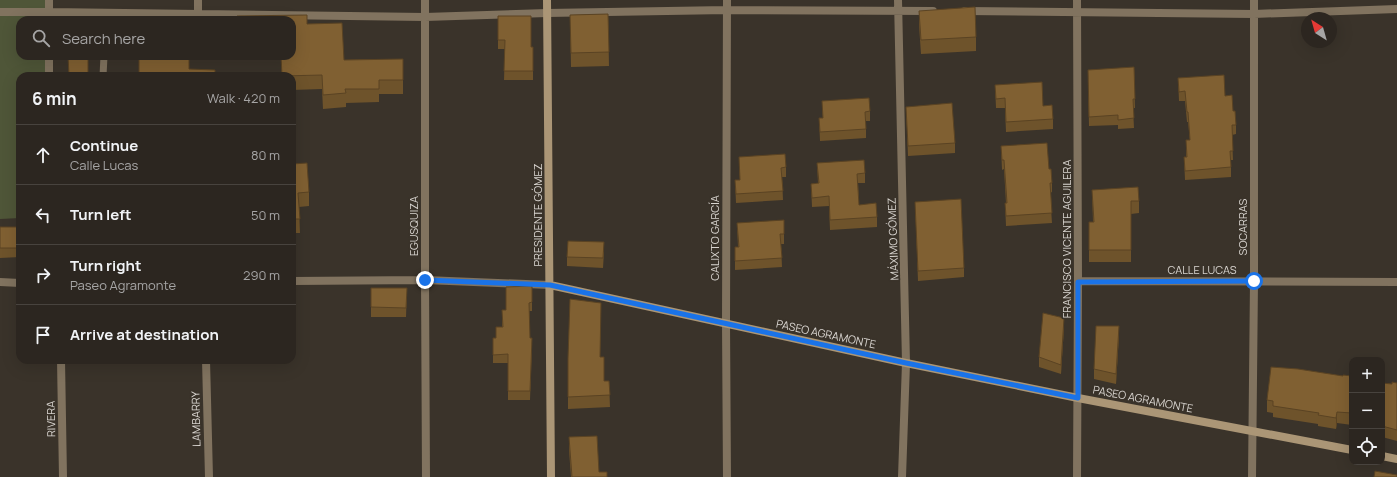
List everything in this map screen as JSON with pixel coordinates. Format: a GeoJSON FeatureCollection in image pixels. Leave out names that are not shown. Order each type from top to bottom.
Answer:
{"type":"FeatureCollection","features":[{"type":"Feature","properties":{"kind":"street"},"geometry":{"type":"LineString","coordinates":[[49,0],[49,16]]}},
{"type":"Feature","properties":{"kind":"street"},"geometry":{"type":"LineString","coordinates":[[198,0],[198,14]]}},
{"type":"Feature","properties":{"kind":"street","name":"EGUSQUIZA"},"geometry":{"type":"LineString","coordinates":[[425,0],[426,477]]}},
{"type":"Feature","properties":{"kind":"street","name":"PRESIDENTE GÓMEZ"},"geometry":{"type":"LineString","coordinates":[[547,0],[551,477]]}},
{"type":"Feature","properties":{"kind":"street","name":"CALIXTO GARCÍA"},"geometry":{"type":"LineString","coordinates":[[727,0],[727,477]]}},
{"type":"Feature","properties":{"kind":"street","name":"MÁXIMO GÓMEZ"},"geometry":{"type":"LineString","coordinates":[[898,0],[906,363],[902,477]]}},
{"type":"Feature","properties":{"kind":"street","name":"FRANCISCO VICENTE AGUILERA"},"geometry":{"type":"LineString","coordinates":[[1076,477],[1078,398],[1077,0]]}},
{"type":"Feature","properties":{"kind":"street","name":"SOCARRAS"},"geometry":{"type":"LineString","coordinates":[[1252,477],[1254,0]]}},
{"type":"Feature","properties":{"kind":"street"},"geometry":{"type":"LineString","coordinates":[[960,11],[1254,14],[1397,9]]}},
{"type":"Feature","properties":{"kind":"street"},"geometry":{"type":"LineString","coordinates":[[0,12],[49,16],[198,14],[425,17],[727,10],[945,11]]}},
{"type":"Feature","properties":{"kind":"street"},"geometry":{"type":"LineString","coordinates":[[49,60],[49,72]]}},
{"type":"Feature","properties":{"kind":"street","name":"PASEO AGRAMONTE"},"geometry":{"type":"LineString","coordinates":[[296,281],[425,280],[550,285],[906,363],[1252,432],[1349,449]]}},
{"type":"Feature","properties":{"kind":"street"},"geometry":{"type":"LineString","coordinates":[[0,282],[16,283]]}},
{"type":"Feature","properties":{"kind":"street","name":"CALLE LUCAS"},"geometry":{"type":"LineString","coordinates":[[1078,282],[1397,282]]}},
{"type":"Feature","properties":{"kind":"street","name":"RIVERA"},"geometry":{"type":"LineString","coordinates":[[60,364],[62,477]]}},
{"type":"Feature","properties":{"kind":"street","name":"LAMBARRY"},"geometry":{"type":"LineString","coordinates":[[206,364],[209,477]]}},
{"type":"Feature","properties":{"kind":"street"},"geometry":{"type":"LineString","coordinates":[[1385,457],[1397,459]]}},
{"type":"Feature","properties":{"kind":"lane"},"geometry":{"type":"LineString","coordinates":[[103,72],[104,60]]}},
{"type":"Feature","properties":{"kind":"green space"},"geometry":{"type":"Polygon","coordinates":[[[0,0],[49,0],[49,16],[16,16],[16,60],[49,60],[49,72],[16,72],[16,218],[0,219],[0,0]]]}},
{"type":"Feature","properties":{"kind":"building"},"geometry":{"type":"Polygon","coordinates":[[[975,7],[976,37],[921,40],[919,11],[975,7]]]}},
{"type":"Feature","properties":{"kind":"building"},"geometry":{"type":"Polygon","coordinates":[[[608,14],[609,52],[571,53],[570,15],[608,14]]]}},
{"type":"Feature","properties":{"kind":"building"},"geometry":{"type":"Polygon","coordinates":[[[307,15],[307,24],[342,23],[344,60],[403,59],[403,80],[379,80],[379,89],[345,89],[346,93],[323,95],[322,75],[296,76],[296,72],[282,72],[281,60],[296,60],[296,16],[237,16],[307,15]]]}},
{"type":"Feature","properties":{"kind":"building"},"geometry":{"type":"Polygon","coordinates":[[[498,16],[531,16],[533,71],[504,71],[505,40],[498,40],[498,16]]]}},
{"type":"Feature","properties":{"kind":"building"},"geometry":{"type":"Polygon","coordinates":[[[68,60],[88,60],[88,72],[69,72],[68,60]]]}},
{"type":"Feature","properties":{"kind":"building"},"geometry":{"type":"Polygon","coordinates":[[[139,60],[189,60],[189,69],[215,70],[215,72],[139,72],[139,60]]]}},
{"type":"Feature","properties":{"kind":"building"},"geometry":{"type":"Polygon","coordinates":[[[1134,67],[1134,118],[1118,120],[1118,115],[1089,117],[1088,70],[1134,67]]]}},
{"type":"Feature","properties":{"kind":"building"},"geometry":{"type":"Polygon","coordinates":[[[1224,75],[1225,96],[1232,95],[1233,111],[1235,111],[1236,125],[1232,125],[1233,151],[1230,151],[1231,167],[1185,171],[1184,157],[1187,157],[1186,140],[1190,140],[1188,112],[1185,91],[1179,92],[1178,78],[1224,75]]]}},
{"type":"Feature","properties":{"kind":"building"},"geometry":{"type":"Polygon","coordinates":[[[1042,82],[1043,106],[1052,105],[1053,119],[1006,122],[1005,98],[996,99],[995,85],[1042,82]]]}},
{"type":"Feature","properties":{"kind":"building"},"geometry":{"type":"Polygon","coordinates":[[[869,98],[870,111],[865,112],[866,129],[820,132],[819,118],[823,118],[822,101],[869,98]]]}},
{"type":"Feature","properties":{"kind":"building"},"geometry":{"type":"Polygon","coordinates":[[[952,103],[955,143],[908,146],[906,107],[952,103]]]}},
{"type":"Feature","properties":{"kind":"building"},"geometry":{"type":"Polygon","coordinates":[[[1047,143],[1049,169],[1051,169],[1052,183],[1050,183],[1052,213],[1006,216],[1005,203],[1007,203],[1004,160],[1002,160],[1001,146],[1047,143]]]}},
{"type":"Feature","properties":{"kind":"building"},"geometry":{"type":"Polygon","coordinates":[[[785,154],[786,167],[781,168],[783,191],[736,194],[735,180],[740,180],[739,157],[785,154]]]}},
{"type":"Feature","properties":{"kind":"building"},"geometry":{"type":"Polygon","coordinates":[[[864,160],[865,173],[857,174],[859,205],[876,203],[877,217],[830,220],[829,196],[812,198],[811,184],[819,183],[817,163],[864,160]]]}},
{"type":"Feature","properties":{"kind":"building"},"geometry":{"type":"Polygon","coordinates":[[[307,163],[309,192],[298,193],[300,219],[296,219],[296,164],[307,163]]]}},
{"type":"Feature","properties":{"kind":"building"},"geometry":{"type":"Polygon","coordinates":[[[1138,187],[1139,201],[1131,201],[1131,250],[1089,250],[1089,222],[1094,222],[1092,190],[1138,187]]]}},
{"type":"Feature","properties":{"kind":"building"},"geometry":{"type":"Polygon","coordinates":[[[961,199],[964,268],[918,271],[915,202],[961,199]]]}},
{"type":"Feature","properties":{"kind":"building"},"geometry":{"type":"Polygon","coordinates":[[[784,220],[784,234],[780,234],[782,258],[735,261],[735,247],[739,247],[737,223],[784,220]]]}},
{"type":"Feature","properties":{"kind":"building"},"geometry":{"type":"Polygon","coordinates":[[[0,227],[16,227],[16,248],[0,248],[0,227]]]}},
{"type":"Feature","properties":{"kind":"building"},"geometry":{"type":"Polygon","coordinates":[[[568,241],[604,242],[603,258],[567,257],[568,241]]]}},
{"type":"Feature","properties":{"kind":"building"},"geometry":{"type":"Polygon","coordinates":[[[532,286],[532,302],[529,303],[530,338],[532,338],[530,391],[508,391],[508,354],[493,355],[493,338],[496,338],[496,327],[503,327],[502,310],[506,310],[506,287],[532,286]]]}},
{"type":"Feature","properties":{"kind":"building"},"geometry":{"type":"Polygon","coordinates":[[[371,288],[407,288],[406,308],[371,307],[371,288]]]}},
{"type":"Feature","properties":{"kind":"building"},"geometry":{"type":"Polygon","coordinates":[[[570,299],[601,303],[600,357],[604,357],[604,381],[609,381],[610,395],[568,397],[570,299]]]}},
{"type":"Feature","properties":{"kind":"building"},"geometry":{"type":"Polygon","coordinates":[[[1043,313],[1064,318],[1061,365],[1039,357],[1043,313]]]}},
{"type":"Feature","properties":{"kind":"building"},"geometry":{"type":"Polygon","coordinates":[[[1096,326],[1119,326],[1116,374],[1094,369],[1096,326]]]}},
{"type":"Feature","properties":{"kind":"building"},"geometry":{"type":"Polygon","coordinates":[[[1271,367],[1349,376],[1349,413],[1337,412],[1336,418],[1318,415],[1319,413],[1273,406],[1273,401],[1267,400],[1271,367]]]}},
{"type":"Feature","properties":{"kind":"building"},"geometry":{"type":"Polygon","coordinates":[[[1392,382],[1397,383],[1397,430],[1385,427],[1385,383],[1392,384],[1392,382]]]}},
{"type":"Feature","properties":{"kind":"building"},"geometry":{"type":"Polygon","coordinates":[[[597,436],[599,472],[607,472],[607,477],[572,477],[569,437],[597,436]]]}},
{"type":"Feature","properties":{"kind":"building"},"geometry":{"type":"Polygon","coordinates":[[[1375,471],[1397,475],[1397,477],[1374,477],[1375,471]]]}},
{"type":"Feature","properties":{"kind":"route"},"geometry":{"type":"LineString","coordinates":[[425,280],[550,285],[906,363],[1078,398],[1078,282],[1254,281]]}}]}
